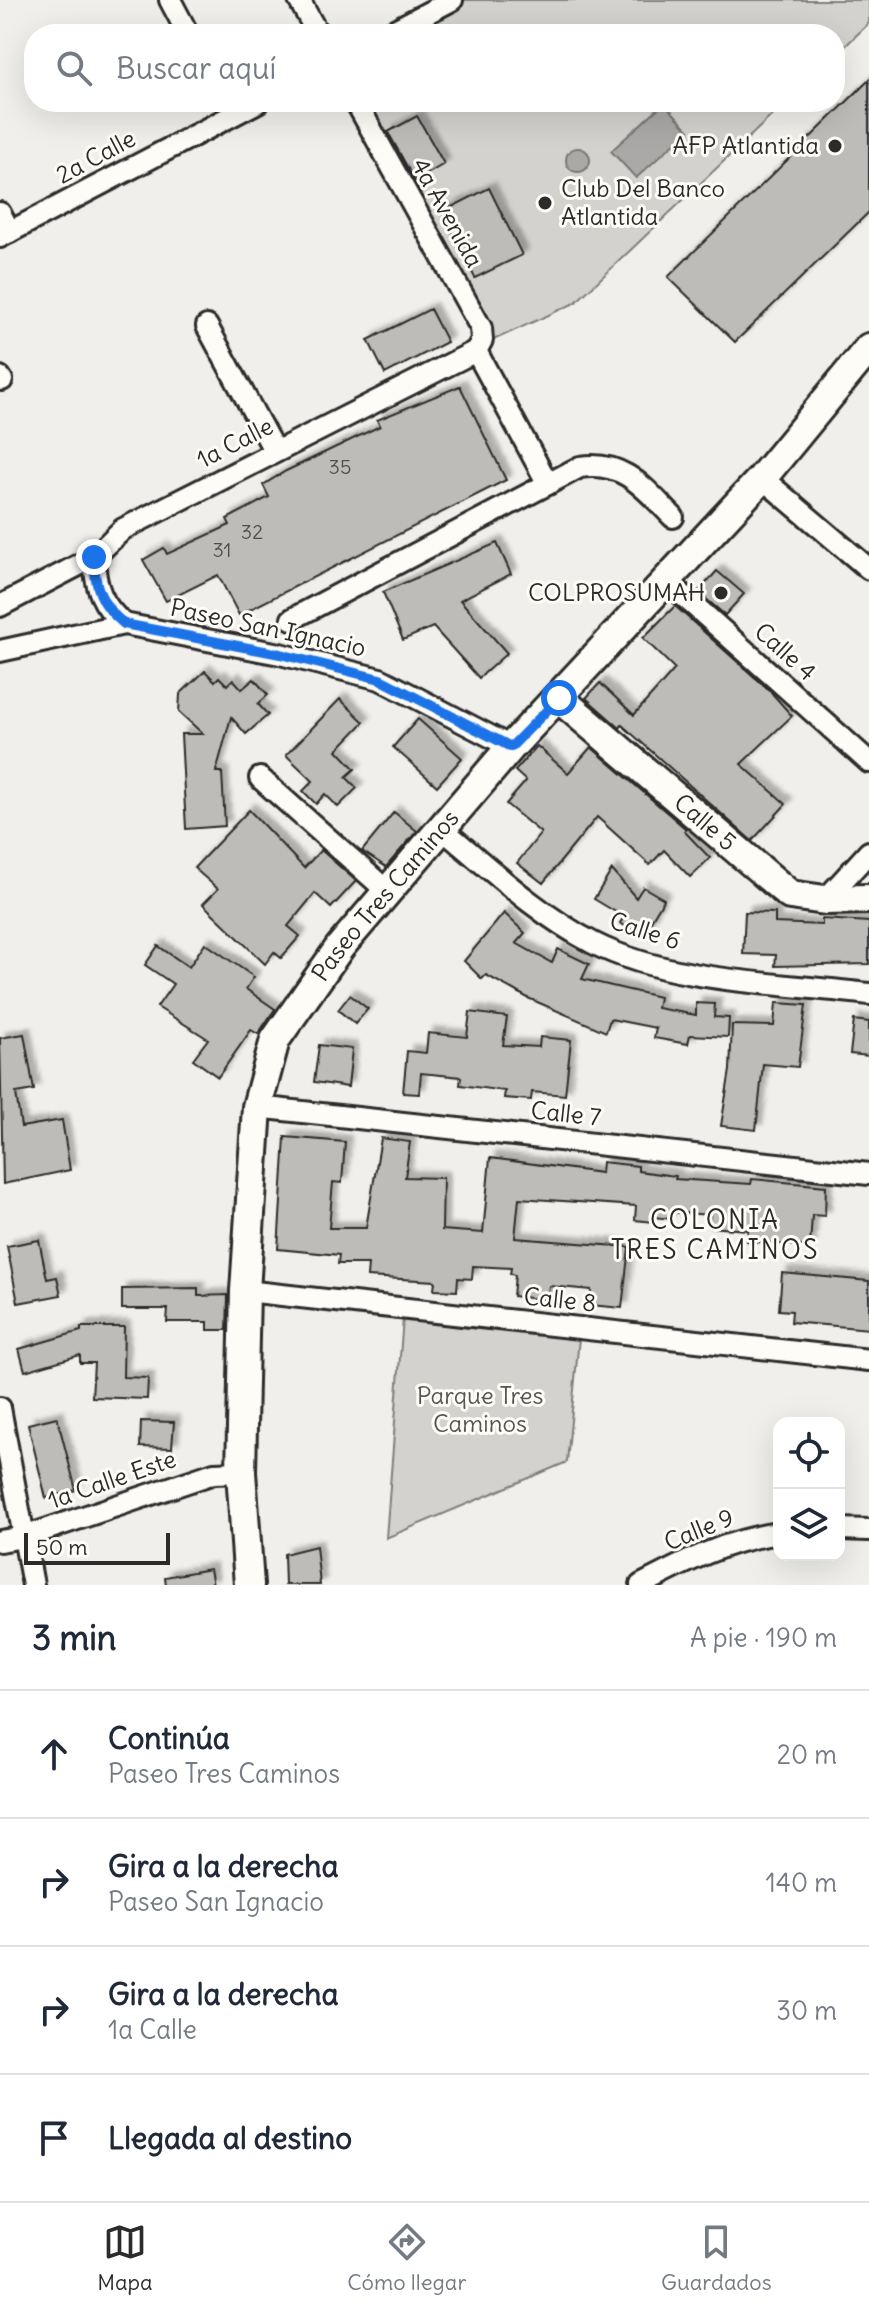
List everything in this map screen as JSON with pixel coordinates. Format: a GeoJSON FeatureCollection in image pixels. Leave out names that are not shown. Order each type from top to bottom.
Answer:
{"type":"FeatureCollection","features":[{"type":"Feature","properties":{"kind":"street"},"geometry":{"type":"LineString","coordinates":[[170,0],[183,24]]}},
{"type":"Feature","properties":{"kind":"street"},"geometry":{"type":"LineString","coordinates":[[299,0],[312,24]]}},
{"type":"Feature","properties":{"kind":"street"},"geometry":{"type":"LineString","coordinates":[[406,24],[452,0]]}},
{"type":"Feature","properties":{"kind":"street","name":"2a Calle"},"geometry":{"type":"LineString","coordinates":[[3,227],[220,112]]}},
{"type":"Feature","properties":{"kind":"street","name":"4a Avenida"},"geometry":{"type":"LineString","coordinates":[[362,112],[481,328],[482,340],[476,351]]}},
{"type":"Feature","properties":{"kind":"street"},"geometry":{"type":"LineString","coordinates":[[207,326],[275,452]]}},
{"type":"Feature","properties":{"kind":"street"},"geometry":{"type":"LineString","coordinates":[[476,351],[548,484]]}},
{"type":"Feature","properties":{"kind":"street","name":"1a Calle"},"geometry":{"type":"LineString","coordinates":[[0,606],[94,557],[123,529],[476,351]]}},
{"type":"Feature","properties":{"kind":"street","name":"Paseo Tres Caminos"},"geometry":{"type":"LineString","coordinates":[[249,1585],[241,1472],[245,1291],[257,1107],[275,1040],[340,947],[441,828],[511,747],[762,478],[867,353]]}},
{"type":"Feature","properties":{"kind":"street"},"geometry":{"type":"LineString","coordinates":[[292,619],[580,467],[608,465],[630,475],[673,517]]}},
{"type":"Feature","properties":{"kind":"street"},"geometry":{"type":"LineString","coordinates":[[762,478],[869,569]]}},
{"type":"Feature","properties":{"kind":"street"},"geometry":{"type":"LineString","coordinates":[[94,557],[99,596],[109,612],[124,624]]}},
{"type":"Feature","properties":{"kind":"street","name":"Calle 4"},"geometry":{"type":"LineString","coordinates":[[667,581],[869,762]]}},
{"type":"Feature","properties":{"kind":"street","name":"Paseo San Ignacio"},"geometry":{"type":"LineString","coordinates":[[0,651],[124,624],[280,654],[380,679],[511,747]]}},
{"type":"Feature","properties":{"kind":"street","name":"Calle 5"},"geometry":{"type":"LineString","coordinates":[[559,698],[790,895],[825,900],[869,899]]}},
{"type":"Feature","properties":{"kind":"street"},"geometry":{"type":"LineString","coordinates":[[260,778],[387,891]]}},
{"type":"Feature","properties":{"kind":"street","name":"Calle 6"},"geometry":{"type":"LineString","coordinates":[[441,828],[567,928],[631,959],[696,973],[869,994]]}},
{"type":"Feature","properties":{"kind":"street"},"geometry":{"type":"LineString","coordinates":[[825,900],[869,852]]}},
{"type":"Feature","properties":{"kind":"street","name":"Calle 7"},"geometry":{"type":"LineString","coordinates":[[257,1107],[869,1174]]}},
{"type":"Feature","properties":{"kind":"street","name":"Calle 8"},"geometry":{"type":"LineString","coordinates":[[245,1291],[869,1360]]}},
{"type":"Feature","properties":{"kind":"street"},"geometry":{"type":"LineString","coordinates":[[0,1408],[33,1585]]}},
{"type":"Feature","properties":{"kind":"street","name":"1a Calle Este"},"geometry":{"type":"LineString","coordinates":[[0,1541],[24,1537],[214,1473],[241,1472]]}},
{"type":"Feature","properties":{"kind":"street"},"geometry":{"type":"LineString","coordinates":[[845,1529],[869,1530]]}},
{"type":"Feature","properties":{"kind":"street","name":"Calle 9"},"geometry":{"type":"LineString","coordinates":[[641,1585],[692,1557],[727,1543],[773,1534]]}},
{"type":"Feature","properties":{"kind":"green space"},"geometry":{"type":"Polygon","coordinates":[[[463,0],[869,0],[869,23],[845,46],[845,24],[418,24],[463,0]]]}},
{"type":"Feature","properties":{"kind":"green space","name":"Club Del Banco Atlantida"},"geometry":{"type":"Polygon","coordinates":[[[360,112],[776,112],[575,303],[478,347],[476,330],[360,112]]]}},
{"type":"Feature","properties":{"kind":"green space","name":"Parque Tres Caminos"},"geometry":{"type":"Polygon","coordinates":[[[403,1318],[579,1338],[567,1462],[386,1538],[403,1318]]]}},
{"type":"Feature","properties":{"kind":"shaded area"},"geometry":{"type":"Polygon","coordinates":[[[654,112],[672,112],[689,130],[636,178],[611,151],[654,112]]]}},
{"type":"Feature","properties":{"kind":"shaded area"},"geometry":{"type":"Polygon","coordinates":[[[578,148],[586,152],[590,160],[586,168],[578,172],[570,168],[566,160],[570,152],[578,148]]]}},
{"type":"Feature","properties":{"kind":"building","name":"AFP Atlantida"},"geometry":{"type":"Polygon","coordinates":[[[869,80],[869,212],[735,342],[668,277],[836,112],[845,112],[845,104],[869,80]]]}},
{"type":"Feature","properties":{"kind":"building"},"geometry":{"type":"Polygon","coordinates":[[[417,116],[444,164],[415,181],[388,132],[417,116]]]}},
{"type":"Feature","properties":{"kind":"building"},"geometry":{"type":"Polygon","coordinates":[[[489,188],[522,255],[475,278],[442,212],[489,188]]]}},
{"type":"Feature","properties":{"kind":"building"},"geometry":{"type":"Polygon","coordinates":[[[430,309],[447,342],[385,374],[368,340],[430,309]]]}},
{"type":"Feature","properties":{"kind":"building"},"geometry":{"type":"Polygon","coordinates":[[[460,386],[506,480],[239,615],[218,575],[166,601],[143,560],[164,548],[167,554],[230,525],[227,519],[269,497],[263,485],[286,471],[380,426],[377,420],[460,386]]]}},
{"type":"Feature","properties":{"kind":"building"},"geometry":{"type":"Polygon","coordinates":[[[497,543],[511,574],[460,600],[507,653],[479,678],[433,627],[403,640],[383,592],[497,543]]]}},
{"type":"Feature","properties":{"kind":"building","name":"COLPROSUMAH"},"geometry":{"type":"Polygon","coordinates":[[[717,571],[744,594],[725,615],[698,592],[717,571]]]}},
{"type":"Feature","properties":{"kind":"building"},"geometry":{"type":"Polygon","coordinates":[[[675,606],[770,691],[792,716],[741,764],[786,804],[752,841],[622,725],[620,728],[586,698],[600,683],[634,715],[675,669],[643,638],[675,606]]]}},
{"type":"Feature","properties":{"kind":"building"},"geometry":{"type":"Polygon","coordinates":[[[205,671],[215,681],[219,677],[227,685],[233,679],[242,689],[254,679],[268,695],[258,704],[268,715],[246,734],[231,717],[216,772],[222,772],[225,826],[186,829],[181,734],[203,734],[179,712],[180,694],[205,671]]]}},
{"type":"Feature","properties":{"kind":"building"},"geometry":{"type":"Polygon","coordinates":[[[340,699],[364,722],[337,750],[355,769],[346,777],[357,788],[338,807],[325,794],[316,804],[303,791],[313,781],[286,755],[340,699]]]}},
{"type":"Feature","properties":{"kind":"building"},"geometry":{"type":"Polygon","coordinates":[[[418,719],[462,758],[437,786],[393,747],[418,719]]]}},
{"type":"Feature","properties":{"kind":"building"},"geometry":{"type":"Polygon","coordinates":[[[537,746],[568,773],[591,747],[686,829],[684,831],[710,858],[690,877],[664,850],[650,865],[597,817],[543,883],[517,863],[541,833],[506,804],[526,781],[515,771],[537,746]]]}},
{"type":"Feature","properties":{"kind":"building"},"geometry":{"type":"Polygon","coordinates":[[[249,810],[304,868],[321,850],[356,881],[331,908],[315,893],[288,926],[300,936],[281,958],[274,952],[265,964],[203,904],[218,889],[194,868],[249,810]]]}},
{"type":"Feature","properties":{"kind":"building"},"geometry":{"type":"Polygon","coordinates":[[[394,812],[417,831],[386,867],[362,851],[394,812]]]}},
{"type":"Feature","properties":{"kind":"building"},"geometry":{"type":"Polygon","coordinates":[[[612,870],[636,898],[643,887],[664,899],[642,936],[620,923],[624,917],[594,899],[612,870]]]}},
{"type":"Feature","properties":{"kind":"building"},"geometry":{"type":"Polygon","coordinates":[[[745,912],[775,913],[775,923],[822,925],[822,919],[869,922],[869,964],[775,966],[776,955],[743,954],[745,912]]]}},
{"type":"Feature","properties":{"kind":"building"},"geometry":{"type":"Polygon","coordinates":[[[504,913],[525,933],[516,943],[552,963],[558,949],[589,964],[582,979],[659,997],[657,1008],[696,1015],[696,1003],[715,1004],[714,1017],[729,1018],[728,1037],[690,1035],[688,1044],[654,1038],[656,1028],[610,1019],[606,1032],[528,998],[486,975],[482,979],[464,961],[504,913]]]}},
{"type":"Feature","properties":{"kind":"building"},"geometry":{"type":"Polygon","coordinates":[[[205,943],[254,977],[246,989],[275,1009],[258,1034],[251,1030],[218,1077],[193,1059],[208,1039],[157,1007],[173,984],[145,965],[158,946],[189,967],[205,943]]]}},
{"type":"Feature","properties":{"kind":"building"},"geometry":{"type":"Polygon","coordinates":[[[350,995],[368,1009],[355,1024],[338,1010],[350,995]]]}},
{"type":"Feature","properties":{"kind":"building"},"geometry":{"type":"Polygon","coordinates":[[[776,1003],[806,1005],[798,1067],[763,1064],[756,1130],[721,1126],[730,1070],[732,1025],[774,1026],[776,1003]]]}},
{"type":"Feature","properties":{"kind":"building"},"geometry":{"type":"Polygon","coordinates":[[[470,1012],[507,1017],[503,1045],[539,1047],[540,1037],[571,1040],[565,1095],[532,1092],[531,1100],[504,1098],[505,1091],[460,1085],[461,1077],[421,1073],[419,1094],[403,1093],[407,1051],[426,1053],[428,1033],[467,1037],[470,1012]]]}},
{"type":"Feature","properties":{"kind":"building"},"geometry":{"type":"Polygon","coordinates":[[[854,1020],[869,1022],[869,1056],[850,1054],[854,1020]]]}},
{"type":"Feature","properties":{"kind":"building"},"geometry":{"type":"Polygon","coordinates":[[[24,1034],[34,1090],[16,1093],[21,1127],[62,1120],[70,1170],[3,1184],[0,1038],[24,1034]]]}},
{"type":"Feature","properties":{"kind":"building"},"geometry":{"type":"Polygon","coordinates":[[[319,1045],[352,1049],[348,1087],[314,1082],[319,1045]]]}},
{"type":"Feature","properties":{"kind":"building"},"geometry":{"type":"Polygon","coordinates":[[[285,1137],[345,1142],[342,1183],[333,1182],[329,1228],[366,1228],[381,1138],[410,1142],[405,1177],[443,1178],[442,1230],[483,1233],[490,1158],[601,1173],[602,1162],[638,1166],[638,1171],[676,1176],[675,1179],[751,1184],[752,1179],[826,1186],[825,1216],[812,1215],[810,1247],[747,1241],[748,1230],[708,1227],[710,1215],[672,1212],[671,1219],[654,1217],[654,1222],[635,1220],[636,1206],[519,1198],[515,1238],[629,1247],[622,1308],[590,1305],[591,1290],[549,1286],[547,1300],[513,1296],[515,1275],[510,1274],[511,1268],[473,1266],[472,1279],[458,1278],[457,1291],[434,1290],[435,1281],[367,1277],[368,1264],[338,1264],[339,1255],[278,1249],[285,1137]]]}},
{"type":"Feature","properties":{"kind":"building"},"geometry":{"type":"Polygon","coordinates":[[[39,1240],[47,1279],[57,1277],[61,1295],[18,1303],[7,1246],[39,1240]]]}},
{"type":"Feature","properties":{"kind":"building"},"geometry":{"type":"Polygon","coordinates":[[[782,1273],[869,1281],[869,1329],[791,1322],[792,1311],[779,1310],[782,1273]]]}},
{"type":"Feature","properties":{"kind":"building"},"geometry":{"type":"Polygon","coordinates":[[[198,1288],[198,1296],[228,1295],[227,1330],[208,1330],[208,1322],[167,1322],[168,1309],[122,1309],[122,1289],[198,1288]]]}},
{"type":"Feature","properties":{"kind":"building"},"geometry":{"type":"Polygon","coordinates":[[[81,1327],[124,1327],[123,1377],[148,1378],[147,1399],[92,1397],[94,1363],[80,1363],[80,1355],[25,1371],[19,1349],[81,1331],[81,1327]]]}},
{"type":"Feature","properties":{"kind":"building"},"geometry":{"type":"Polygon","coordinates":[[[57,1417],[76,1490],[46,1498],[28,1424],[57,1417]]]}},
{"type":"Feature","properties":{"kind":"building"},"geometry":{"type":"Polygon","coordinates":[[[141,1421],[174,1422],[172,1448],[140,1447],[141,1421]]]}},
{"type":"Feature","properties":{"kind":"building"},"geometry":{"type":"Polygon","coordinates":[[[316,1546],[320,1585],[285,1585],[284,1554],[316,1546]]]}},
{"type":"Feature","properties":{"kind":"building"},"geometry":{"type":"Polygon","coordinates":[[[210,1569],[213,1585],[166,1585],[165,1577],[210,1569]]]}},
{"type":"Feature","properties":{"kind":"place","name":"AFP Atlantida"},"geometry":{"type":"Point","coordinates":[835,146]}},
{"type":"Feature","properties":{"kind":"place","name":"Club Del Banco Atlantida"},"geometry":{"type":"Point","coordinates":[545,203]}},
{"type":"Feature","properties":{"kind":"place","name":"COLPROSUMAH"},"geometry":{"type":"Point","coordinates":[721,593]}},
{"type":"Feature","properties":{"kind":"district","name":"COLONIA TRES CAMINOS"},"geometry":{"type":"Point","coordinates":[715,1235]}},
{"type":"Feature","properties":{"kind":"route"},"geometry":{"type":"LineString","coordinates":[[94,557],[94,576],[99,596],[109,612],[124,624],[280,654],[380,679],[511,747],[559,698]]}}]}
